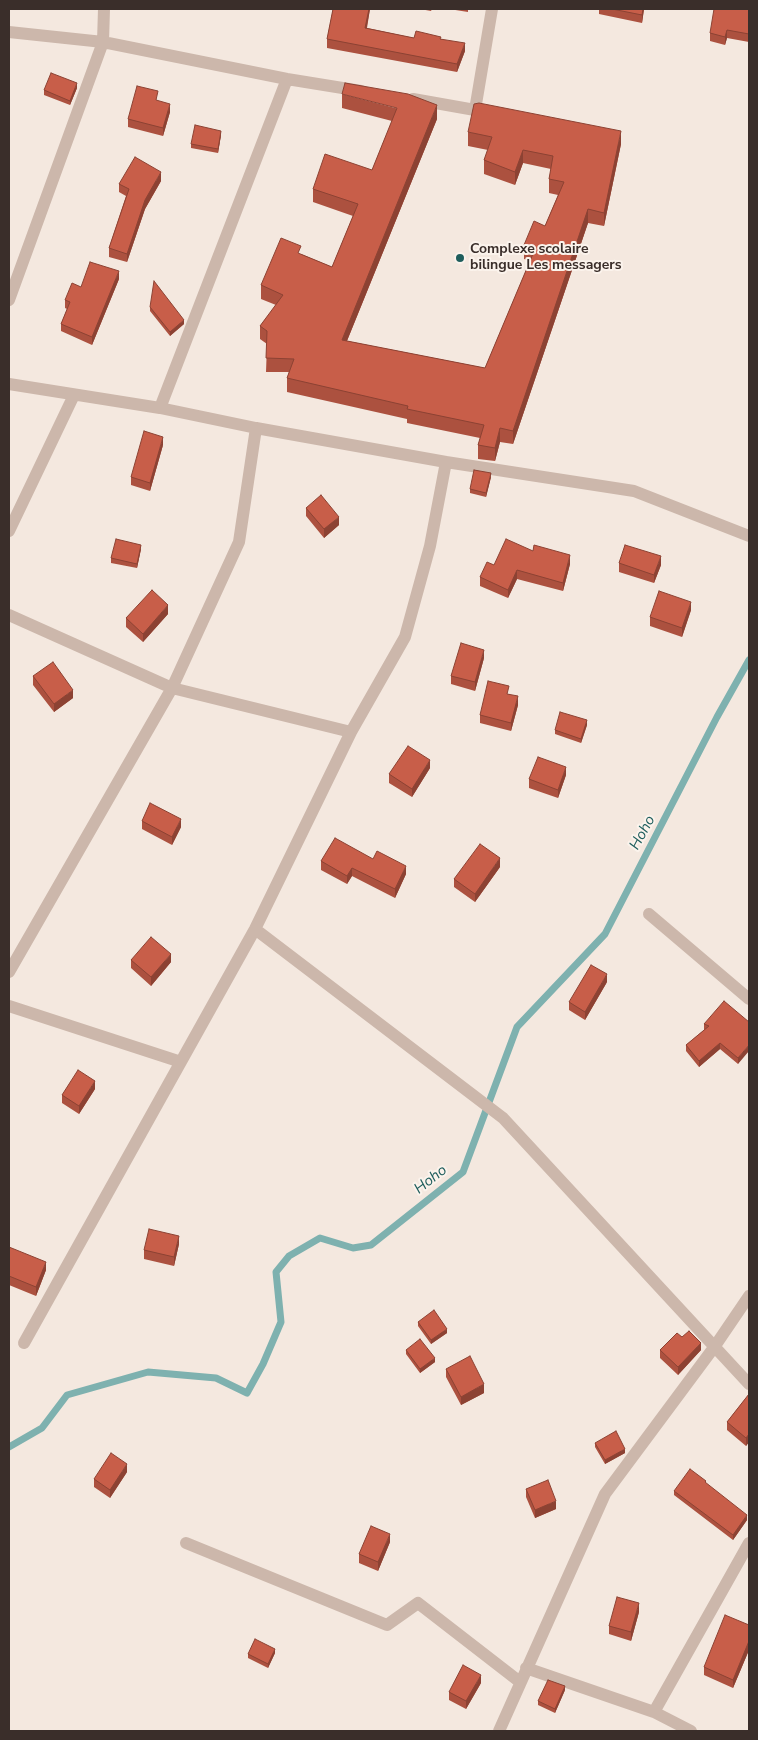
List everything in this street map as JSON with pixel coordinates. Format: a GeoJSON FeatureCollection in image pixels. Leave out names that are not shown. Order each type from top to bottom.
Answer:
{"type":"FeatureCollection","features":[{"type":"Feature","properties":{"kind":"street"},"geometry":{"type":"LineString","coordinates":[[9,300],[103,42],[104,9]]}},
{"type":"Feature","properties":{"kind":"street"},"geometry":{"type":"LineString","coordinates":[[396,97],[475,110],[492,9]]}},
{"type":"Feature","properties":{"kind":"street"},"geometry":{"type":"LineString","coordinates":[[9,32],[103,42],[287,79],[376,93]]}},
{"type":"Feature","properties":{"kind":"street"},"geometry":{"type":"LineString","coordinates":[[160,408],[287,79]]}},
{"type":"Feature","properties":{"kind":"street"},"geometry":{"type":"LineString","coordinates":[[9,384],[160,408],[256,428],[446,462],[634,491],[749,536]]}},
{"type":"Feature","properties":{"kind":"street"},"geometry":{"type":"LineString","coordinates":[[9,531],[74,395]]}},
{"type":"Feature","properties":{"kind":"street"},"geometry":{"type":"LineString","coordinates":[[9,972],[172,688],[239,542],[256,428]]}},
{"type":"Feature","properties":{"kind":"street"},"geometry":{"type":"LineString","coordinates":[[24,1343],[255,929],[352,732],[405,637],[430,546],[446,462]]}},
{"type":"Feature","properties":{"kind":"street"},"geometry":{"type":"LineString","coordinates":[[9,615],[172,688],[352,732]]}},
{"type":"Feature","properties":{"kind":"street"},"geometry":{"type":"LineString","coordinates":[[649,914],[749,999]]}},
{"type":"Feature","properties":{"kind":"street"},"geometry":{"type":"LineString","coordinates":[[255,929],[503,1118],[749,1384]]}},
{"type":"Feature","properties":{"kind":"street"},"geometry":{"type":"LineString","coordinates":[[9,1006],[181,1062]]}},
{"type":"Feature","properties":{"kind":"street"},"geometry":{"type":"LineString","coordinates":[[499,1731],[605,1494],[715,1346],[749,1296]]}},
{"type":"Feature","properties":{"kind":"street"},"geometry":{"type":"LineString","coordinates":[[186,1543],[387,1625],[418,1603],[520,1682]]}},
{"type":"Feature","properties":{"kind":"street"},"geometry":{"type":"LineString","coordinates":[[654,1712],[749,1543]]}},
{"type":"Feature","properties":{"kind":"street"},"geometry":{"type":"LineString","coordinates":[[526,1668],[654,1712],[691,1731]]}},
{"type":"Feature","properties":{"kind":"building"},"geometry":{"type":"Polygon","coordinates":[[[333,9],[369,9],[365,28],[414,38],[416,31],[441,37],[440,39],[465,43],[457,64],[327,39],[333,9]]]}},
{"type":"Feature","properties":{"kind":"building"},"geometry":{"type":"Polygon","coordinates":[[[612,9],[643,9],[642,15],[612,9]]]}},
{"type":"Feature","properties":{"kind":"building"},"geometry":{"type":"Polygon","coordinates":[[[714,9],[749,9],[749,34],[727,30],[725,37],[710,33],[714,9]]]}},
{"type":"Feature","properties":{"kind":"building"},"geometry":{"type":"Polygon","coordinates":[[[51,73],[77,83],[70,101],[44,90],[51,73]]]}},
{"type":"Feature","properties":{"kind":"building"},"geometry":{"type":"Polygon","coordinates":[[[345,83],[408,94],[437,105],[342,340],[485,368],[535,249],[524,245],[534,221],[545,226],[564,182],[549,179],[553,156],[523,150],[515,172],[484,160],[492,137],[468,132],[474,104],[479,103],[621,131],[604,213],[588,209],[513,431],[500,428],[495,448],[478,445],[484,425],[407,409],[408,406],[287,378],[294,359],[266,358],[267,331],[260,326],[283,295],[261,285],[281,238],[301,246],[298,253],[332,267],[358,204],[313,189],[325,154],[372,170],[397,108],[342,94],[345,83]]]}},
{"type":"Feature","properties":{"kind":"building"},"geometry":{"type":"Polygon","coordinates":[[[137,86],[158,91],[156,100],[170,104],[163,128],[128,119],[137,86]]]}},
{"type":"Feature","properties":{"kind":"building"},"geometry":{"type":"Polygon","coordinates":[[[195,125],[221,131],[218,149],[191,144],[195,125]]]}},
{"type":"Feature","properties":{"kind":"building"},"geometry":{"type":"Polygon","coordinates":[[[135,157],[161,172],[145,200],[127,254],[109,248],[129,189],[119,184],[135,157]]]}},
{"type":"Feature","properties":{"kind":"building"},"geometry":{"type":"Polygon","coordinates":[[[90,262],[119,271],[92,337],[61,324],[70,302],[65,300],[72,283],[81,287],[90,262]]]}},
{"type":"Feature","properties":{"kind":"building"},"geometry":{"type":"Polygon","coordinates":[[[154,281],[184,320],[170,332],[150,307],[154,281]]]}},
{"type":"Feature","properties":{"kind":"building"},"geometry":{"type":"Polygon","coordinates":[[[144,431],[163,437],[150,483],[131,477],[144,431]]]}},
{"type":"Feature","properties":{"kind":"building"},"geometry":{"type":"Polygon","coordinates":[[[474,470],[491,473],[486,493],[470,489],[474,470]]]}},
{"type":"Feature","properties":{"kind":"building"},"geometry":{"type":"Polygon","coordinates":[[[321,495],[339,517],[324,529],[306,508],[321,495]]]}},
{"type":"Feature","properties":{"kind":"building"},"geometry":{"type":"Polygon","coordinates":[[[116,539],[141,545],[137,564],[111,558],[116,539]]]}},
{"type":"Feature","properties":{"kind":"building"},"geometry":{"type":"Polygon","coordinates":[[[506,539],[533,551],[534,545],[570,555],[563,583],[517,570],[508,590],[480,577],[487,562],[494,565],[506,539]]]}},
{"type":"Feature","properties":{"kind":"building"},"geometry":{"type":"Polygon","coordinates":[[[625,545],[661,556],[654,575],[619,563],[625,545]]]}},
{"type":"Feature","properties":{"kind":"building"},"geometry":{"type":"Polygon","coordinates":[[[152,590],[168,605],[143,634],[126,618],[152,590]]]}},
{"type":"Feature","properties":{"kind":"building"},"geometry":{"type":"Polygon","coordinates":[[[659,591],[691,602],[682,628],[650,617],[659,591]]]}},
{"type":"Feature","properties":{"kind":"building"},"geometry":{"type":"Polygon","coordinates":[[[461,643],[484,650],[475,682],[451,676],[461,643]]]}},
{"type":"Feature","properties":{"kind":"building"},"geometry":{"type":"Polygon","coordinates":[[[53,662],[73,690],[54,704],[33,676],[53,662]]]}},
{"type":"Feature","properties":{"kind":"building"},"geometry":{"type":"Polygon","coordinates":[[[488,681],[509,686],[507,694],[518,696],[511,723],[480,715],[488,681]]]}},
{"type":"Feature","properties":{"kind":"building"},"geometry":{"type":"Polygon","coordinates":[[[560,712],[587,720],[581,739],[555,730],[560,712]]]}},
{"type":"Feature","properties":{"kind":"building"},"geometry":{"type":"Polygon","coordinates":[[[408,746],[430,760],[412,789],[389,774],[408,746]]]}},
{"type":"Feature","properties":{"kind":"building"},"geometry":{"type":"Polygon","coordinates":[[[538,757],[566,767],[558,790],[529,779],[538,757]]]}},
{"type":"Feature","properties":{"kind":"building"},"geometry":{"type":"Polygon","coordinates":[[[150,803],[181,819],[172,837],[142,821],[150,803]]]}},
{"type":"Feature","properties":{"kind":"building"},"geometry":{"type":"Polygon","coordinates":[[[335,838],[373,859],[377,851],[406,866],[395,889],[352,868],[347,876],[321,861],[335,838]]]}},
{"type":"Feature","properties":{"kind":"building"},"geometry":{"type":"Polygon","coordinates":[[[480,844],[500,858],[475,894],[454,879],[480,844]]]}},
{"type":"Feature","properties":{"kind":"building"},"geometry":{"type":"Polygon","coordinates":[[[151,937],[171,954],[151,977],[131,960],[151,937]]]}},
{"type":"Feature","properties":{"kind":"building"},"geometry":{"type":"Polygon","coordinates":[[[591,965],[607,974],[585,1012],[569,1002],[591,965]]]}},
{"type":"Feature","properties":{"kind":"building"},"geometry":{"type":"Polygon","coordinates":[[[724,1001],[749,1022],[749,1045],[738,1058],[720,1043],[699,1061],[686,1045],[709,1026],[704,1024],[724,1001]]]}},
{"type":"Feature","properties":{"kind":"building"},"geometry":{"type":"Polygon","coordinates":[[[78,1070],[95,1081],[79,1106],[62,1095],[78,1070]]]}},
{"type":"Feature","properties":{"kind":"building"},"geometry":{"type":"Polygon","coordinates":[[[149,1229],[179,1236],[174,1257],[144,1250],[149,1229]]]}},
{"type":"Feature","properties":{"kind":"building"},"geometry":{"type":"Polygon","coordinates":[[[9,1247],[46,1262],[36,1287],[9,1276],[9,1247]]]}},
{"type":"Feature","properties":{"kind":"building"},"geometry":{"type":"Polygon","coordinates":[[[434,1310],[447,1329],[431,1340],[418,1322],[434,1310]]]}},
{"type":"Feature","properties":{"kind":"building"},"geometry":{"type":"Polygon","coordinates":[[[689,1331],[701,1343],[678,1367],[660,1350],[677,1333],[682,1337],[689,1331]]]}},
{"type":"Feature","properties":{"kind":"building"},"geometry":{"type":"Polygon","coordinates":[[[420,1339],[435,1358],[420,1369],[406,1350],[420,1339]]]}},
{"type":"Feature","properties":{"kind":"building"},"geometry":{"type":"Polygon","coordinates":[[[470,1356],[484,1384],[461,1397],[446,1369],[470,1356]]]}},
{"type":"Feature","properties":{"kind":"building"},"geometry":{"type":"Polygon","coordinates":[[[749,1394],[749,1434],[746,1438],[727,1422],[749,1394]]]}},
{"type":"Feature","properties":{"kind":"building"},"geometry":{"type":"Polygon","coordinates":[[[616,1431],[625,1449],[605,1460],[595,1443],[616,1431]]]}},
{"type":"Feature","properties":{"kind":"building"},"geometry":{"type":"Polygon","coordinates":[[[111,1453],[127,1464],[110,1490],[94,1479],[111,1453]]]}},
{"type":"Feature","properties":{"kind":"building"},"geometry":{"type":"Polygon","coordinates":[[[690,1469],[747,1515],[733,1535],[674,1491],[690,1469]]]}},
{"type":"Feature","properties":{"kind":"building"},"geometry":{"type":"Polygon","coordinates":[[[548,1480],[556,1501],[535,1510],[526,1489],[548,1480]]]}},
{"type":"Feature","properties":{"kind":"building"},"geometry":{"type":"Polygon","coordinates":[[[371,1526],[390,1534],[378,1562],[359,1554],[371,1526]]]}},
{"type":"Feature","properties":{"kind":"building"},"geometry":{"type":"Polygon","coordinates":[[[617,1597],[639,1603],[631,1632],[609,1626],[617,1597]]]}},
{"type":"Feature","properties":{"kind":"building"},"geometry":{"type":"Polygon","coordinates":[[[725,1615],[749,1625],[749,1641],[733,1680],[704,1667],[725,1615]]]}},
{"type":"Feature","properties":{"kind":"building"},"geometry":{"type":"Polygon","coordinates":[[[255,1639],[275,1649],[268,1664],[248,1654],[255,1639]]]}},
{"type":"Feature","properties":{"kind":"building"},"geometry":{"type":"Polygon","coordinates":[[[463,1665],[481,1675],[466,1701],[449,1692],[463,1665]]]}},
{"type":"Feature","properties":{"kind":"building"},"geometry":{"type":"Polygon","coordinates":[[[548,1680],[565,1686],[555,1709],[538,1701],[548,1680]]]}},
{"type":"Feature","properties":{"kind":"waterway","name":"Hoho"},"geometry":{"type":"LineString","coordinates":[[9,1447],[42,1428],[67,1395],[148,1372],[216,1378],[247,1393],[263,1364],[281,1322],[276,1272],[289,1256],[320,1238],[353,1248],[371,1245],[463,1172],[517,1027],[605,934],[717,717],[749,660]]}},
{"type":"Feature","properties":{"kind":"place","name":"Complexe scolaire bilingue Les messagers"},"geometry":{"type":"Point","coordinates":[460,258]}}]}
